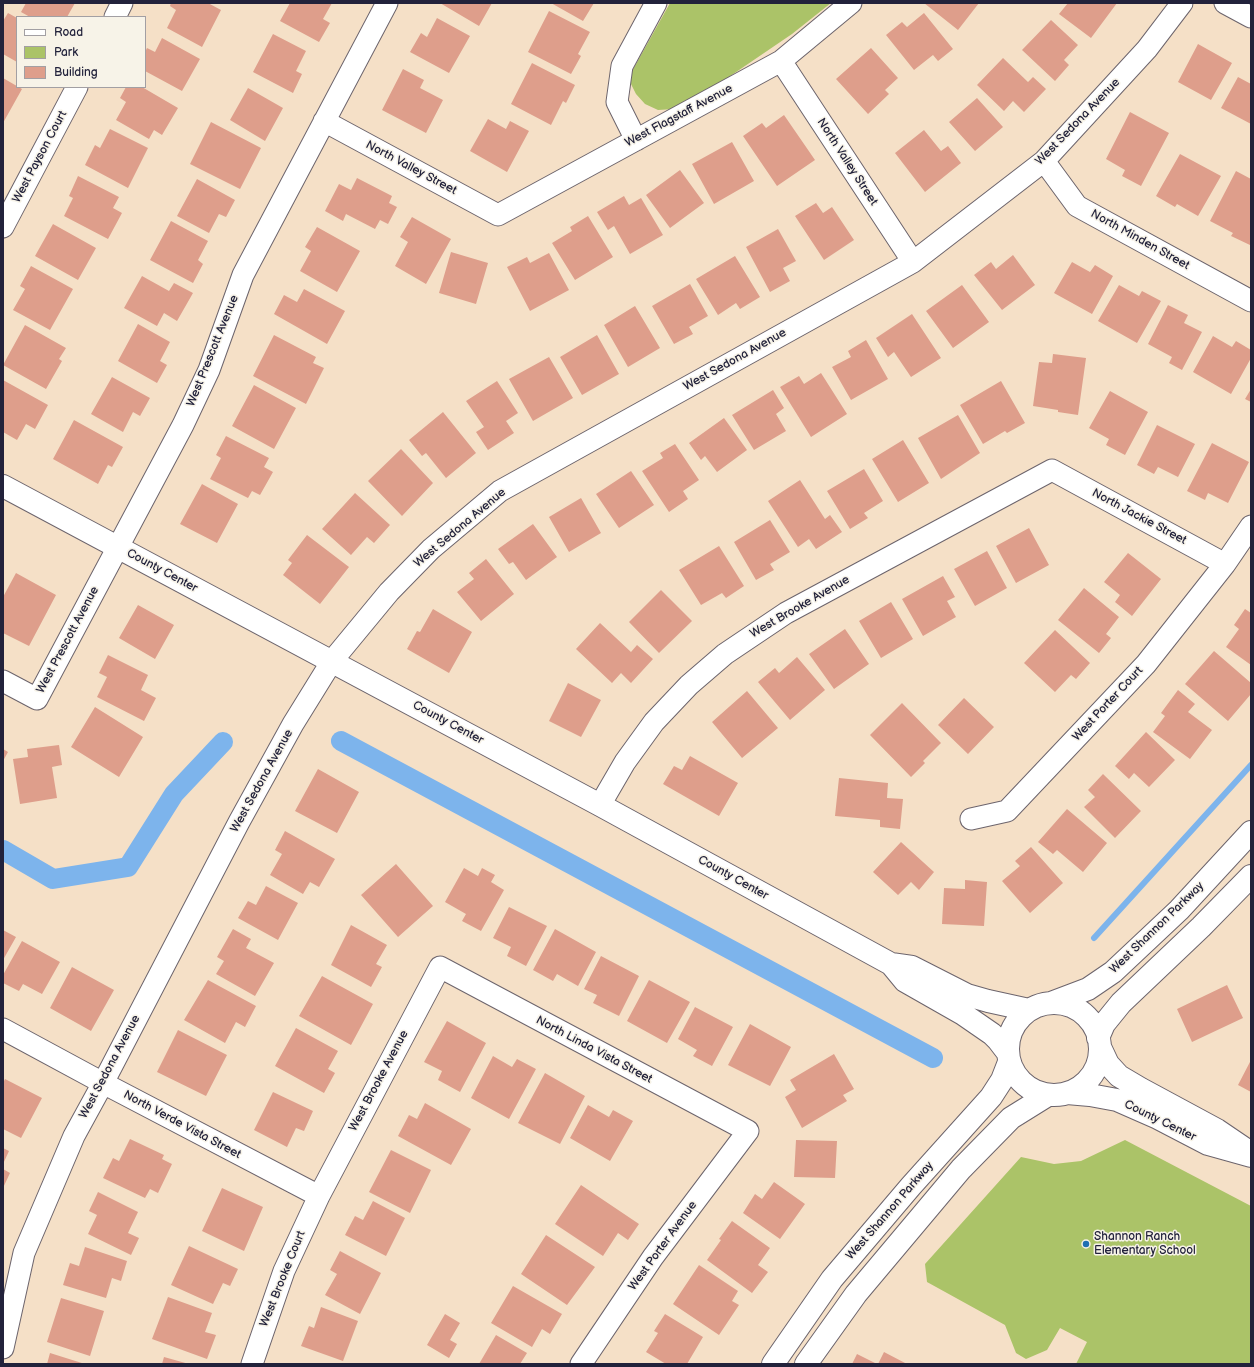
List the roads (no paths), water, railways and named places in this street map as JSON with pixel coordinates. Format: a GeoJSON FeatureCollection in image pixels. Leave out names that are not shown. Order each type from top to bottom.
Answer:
{"type":"FeatureCollection","features":[{"type":"Feature","properties":{"kind":"street"},"geometry":{"type":"LineString","coordinates":[[116,16],[122,3]]}},
{"type":"Feature","properties":{"kind":"street","name":"West Prescott Avenue"},"geometry":{"type":"LineString","coordinates":[[3,681],[37,699],[189,413],[209,370],[243,275],[387,3]]}},
{"type":"Feature","properties":{"kind":"street"},"geometry":{"type":"LineString","coordinates":[[636,140],[617,102],[622,66],[656,3]]}},
{"type":"Feature","properties":{"kind":"street","name":"West Flagstaff Avenue"},"geometry":{"type":"LineString","coordinates":[[498,215],[781,61],[851,3]]}},
{"type":"Feature","properties":{"kind":"street","name":"West Sedona Avenue"},"geometry":{"type":"LineString","coordinates":[[3,1348],[24,1254],[74,1136],[239,822],[293,724],[332,661],[389,592],[431,548],[500,491],[913,262],[1044,161],[1147,49],[1182,3]]}},
{"type":"Feature","properties":{"kind":"street"},"geometry":{"type":"LineString","coordinates":[[1225,3],[1251,17]]}},
{"type":"Feature","properties":{"kind":"street","name":"North Valley Street"},"geometry":{"type":"LineString","coordinates":[[781,61],[913,262]]}},
{"type":"Feature","properties":{"kind":"street","name":"West Payson Court"},"geometry":{"type":"LineString","coordinates":[[3,227],[77,88]]}},
{"type":"Feature","properties":{"kind":"street","name":"North Valley Street"},"geometry":{"type":"LineString","coordinates":[[324,122],[498,215]]}},
{"type":"Feature","properties":{"kind":"street","name":"North Minden Street"},"geometry":{"type":"LineString","coordinates":[[1044,161],[1077,206],[1251,301]]}},
{"type":"Feature","properties":{"kind":"street","name":"North Jackie Street"},"geometry":{"type":"LineString","coordinates":[[1052,470],[1226,564]]}},
{"type":"Feature","properties":{"kind":"street","name":"West Brooke Avenue"},"geometry":{"type":"LineString","coordinates":[[600,805],[625,762],[654,722],[689,684],[725,654],[752,634],[786,613],[1052,470]]}},
{"type":"Feature","properties":{"kind":"street","name":"County Center"},"geometry":{"type":"LineString","coordinates":[[3,486],[600,805],[891,964],[912,967],[967,995],[981,999],[1039,1006]]}},
{"type":"Feature","properties":{"kind":"street"},"geometry":{"type":"LineString","coordinates":[[1226,564],[1251,526]]}},
{"type":"Feature","properties":{"kind":"street","name":"West Porter Court"},"geometry":{"type":"LineString","coordinates":[[971,819],[1007,811],[1146,664],[1226,564]]}},
{"type":"Feature","properties":{"kind":"street","name":"West Shannon Parkway"},"geometry":{"type":"LineString","coordinates":[[1039,1006],[1088,989],[1113,972],[1179,910],[1251,832]]}},
{"type":"Feature","properties":{"kind":"street"},"geometry":{"type":"LineString","coordinates":[[806,1364],[856,1294],[961,1169],[1011,1118],[1057,1094],[1082,1085],[1094,1072],[1098,1060],[1099,1043],[1104,1024],[1121,1003],[1201,927],[1251,876]]}},
{"type":"Feature","properties":{"kind":"street","name":"County Center"},"geometry":{"type":"LineString","coordinates":[[891,964],[905,981],[963,1014],[992,1034],[998,1040],[1008,1057]]}},
{"type":"Feature","properties":{"kind":"street","name":"West Brooke Avenue"},"geometry":{"type":"LineString","coordinates":[[318,1196],[440,968]]}},
{"type":"Feature","properties":{"kind":"street","name":"North Linda Vista Street"},"geometry":{"type":"LineString","coordinates":[[440,968],[748,1131]]}},
{"type":"Feature","properties":{"kind":"street"},"geometry":{"type":"LineString","coordinates":[[1057,1094],[1038,1092],[1025,1085],[1015,1074],[1008,1057],[1009,1037],[1013,1026],[1039,1006],[1067,1005],[1082,1012],[1094,1026],[1099,1043]]}},
{"type":"Feature","properties":{"kind":"street","name":"North Verde Vista Street"},"geometry":{"type":"LineString","coordinates":[[3,1029],[318,1196]]}},
{"type":"Feature","properties":{"kind":"street","name":"County Center"},"geometry":{"type":"LineString","coordinates":[[1099,1043],[1108,1064],[1120,1076],[1217,1130],[1251,1155]]}},
{"type":"Feature","properties":{"kind":"street","name":"West Shannon Parkway"},"geometry":{"type":"LineString","coordinates":[[773,1364],[832,1279],[911,1186],[991,1096],[1002,1080],[1008,1057]]}},
{"type":"Feature","properties":{"kind":"street","name":"County Center"},"geometry":{"type":"LineString","coordinates":[[1057,1094],[1104,1097],[1117,1100],[1158,1118],[1208,1144],[1251,1155]]}},
{"type":"Feature","properties":{"kind":"street","name":"West Porter Avenue"},"geometry":{"type":"LineString","coordinates":[[581,1364],[653,1257],[748,1131]]}},
{"type":"Feature","properties":{"kind":"street","name":"West Brooke Court"},"geometry":{"type":"LineString","coordinates":[[252,1364],[284,1271],[318,1196]]}},
{"type":"Feature","properties":{"kind":"waterway"},"geometry":{"type":"LineString","coordinates":[[341,741],[933,1058]]}},
{"type":"Feature","properties":{"kind":"waterway"},"geometry":{"type":"LineString","coordinates":[[3,850],[53,879],[128,867],[174,794],[223,742]]}},
{"type":"Feature","properties":{"kind":"waterway"},"geometry":{"type":"LineString","coordinates":[[1094,938],[1251,765]]}},
{"type":"Feature","properties":{"kind":"place","name":"Shannon Ranch Elementary School"},"geometry":{"type":"Point","coordinates":[1086,1244]}}]}
